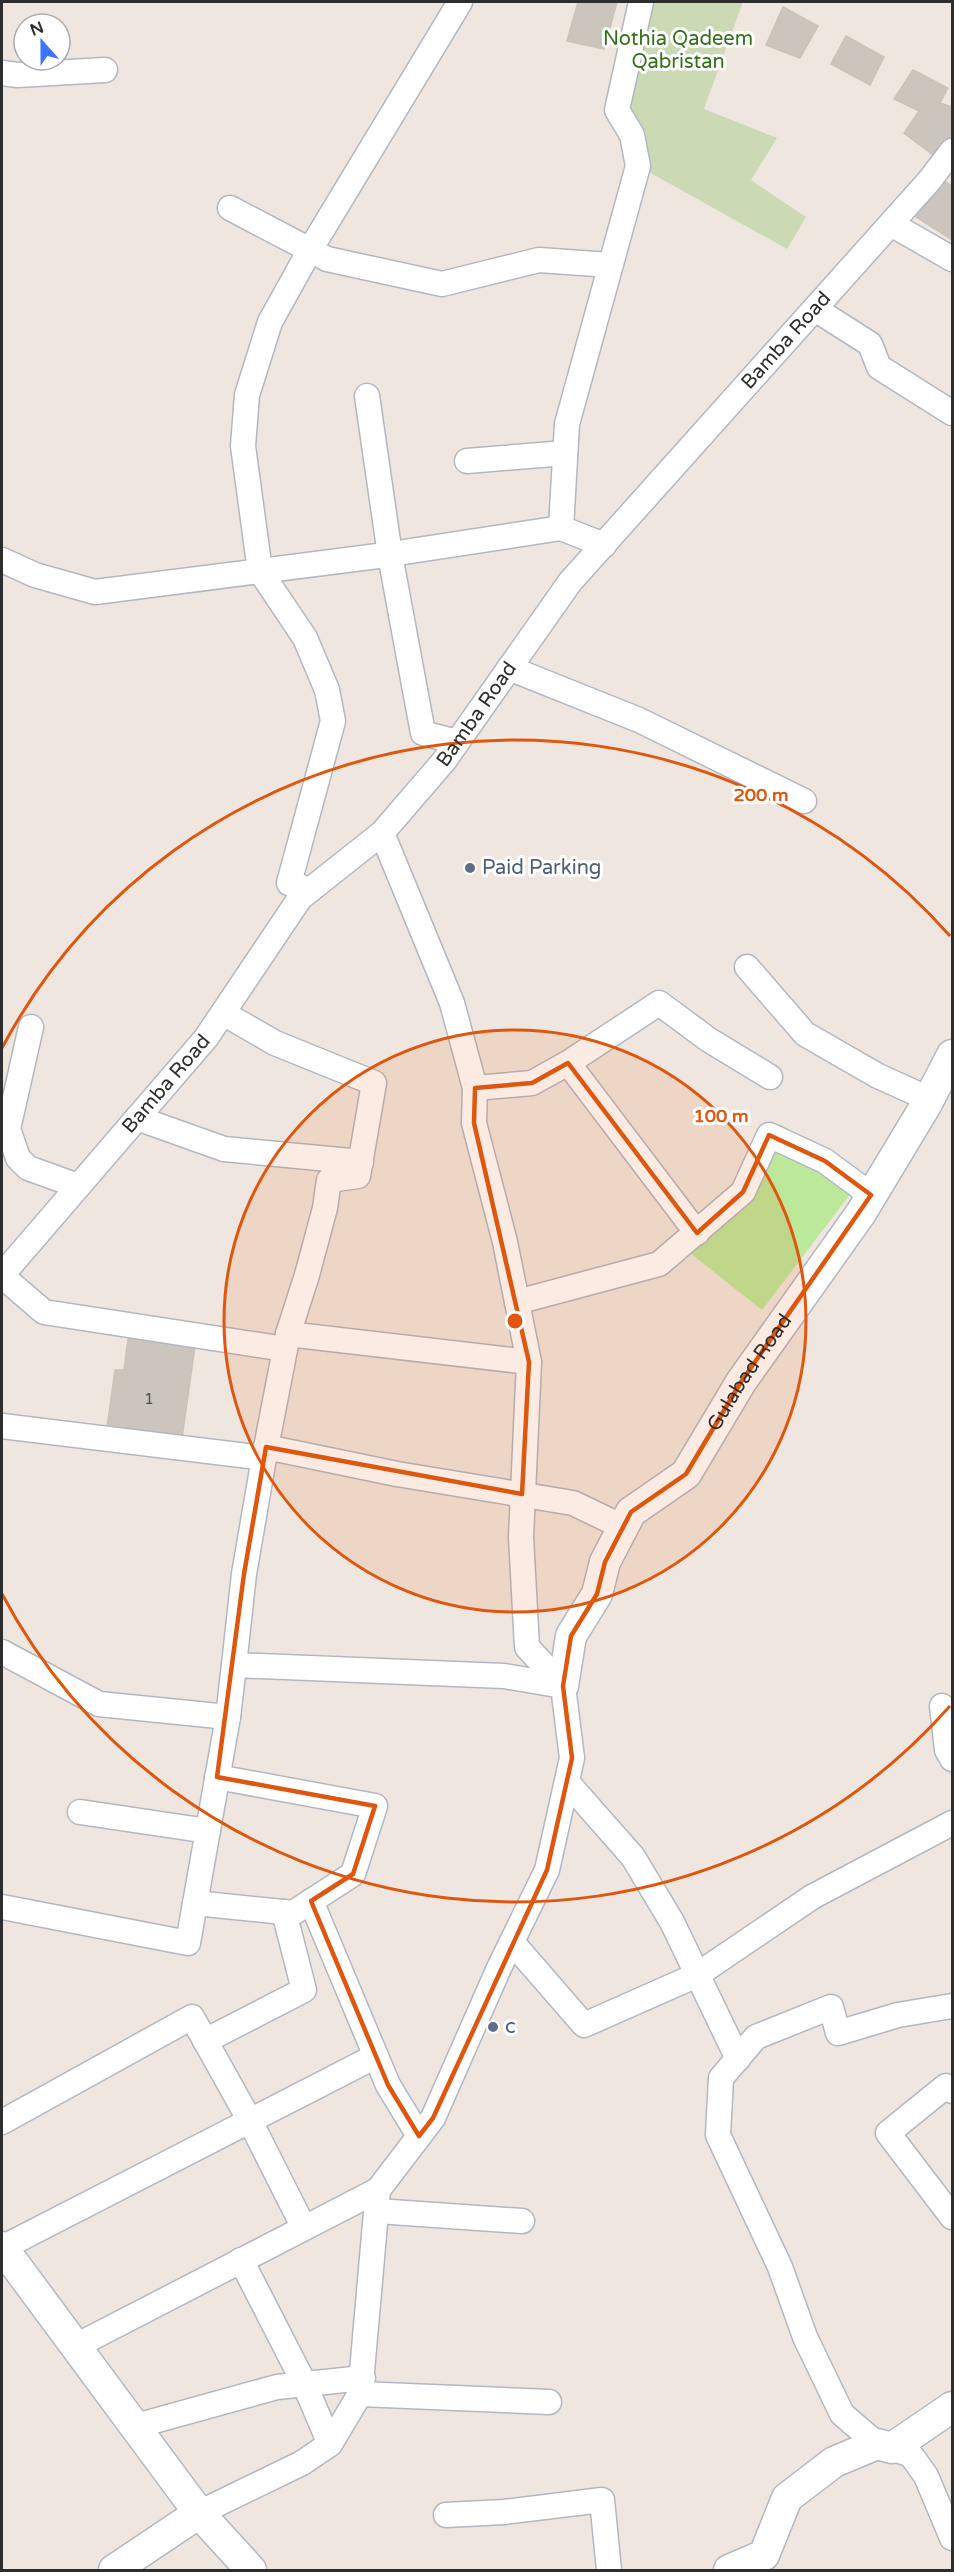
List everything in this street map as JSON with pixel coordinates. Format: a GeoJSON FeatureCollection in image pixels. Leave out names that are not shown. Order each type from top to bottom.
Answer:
{"type":"FeatureCollection","features":[{"type":"Feature","properties":{"kind":"street"},"geometry":{"type":"LineString","coordinates":[[310,890],[289,883],[333,721],[327,690],[305,638],[260,571],[243,446],[247,395],[270,322],[310,250],[460,2]]}},
{"type":"Feature","properties":{"kind":"street"},"geometry":{"type":"LineString","coordinates":[[561,528],[567,424],[638,166],[632,135],[617,110],[641,2]]}},
{"type":"Feature","properties":{"kind":"street"},"geometry":{"type":"LineString","coordinates":[[2,72],[18,75],[105,70]]}},
{"type":"Feature","properties":{"kind":"street","name":"Bamba Road"},"geometry":{"type":"LineString","coordinates":[[2,1275],[206,1038],[300,898],[382,833],[457,742],[570,582],[891,224],[952,151]]}},
{"type":"Feature","properties":{"kind":"street"},"geometry":{"type":"LineString","coordinates":[[230,208],[327,259],[442,285],[539,260],[610,265]]}},
{"type":"Feature","properties":{"kind":"street"},"geometry":{"type":"LineString","coordinates":[[891,224],[952,259]]}},
{"type":"Feature","properties":{"kind":"street"},"geometry":{"type":"LineString","coordinates":[[815,309],[870,344],[879,367],[952,413]]}},
{"type":"Feature","properties":{"kind":"street"},"geometry":{"type":"LineString","coordinates":[[367,396],[390,555],[423,733],[457,742]]}},
{"type":"Feature","properties":{"kind":"street"},"geometry":{"type":"LineString","coordinates":[[467,461],[566,453]]}},
{"type":"Feature","properties":{"kind":"street"},"geometry":{"type":"LineString","coordinates":[[2,560],[35,575],[95,592],[390,555],[561,528],[604,545]]}},
{"type":"Feature","properties":{"kind":"street"},"geometry":{"type":"LineString","coordinates":[[509,668],[639,720],[804,801]]}},
{"type":"Feature","properties":{"kind":"street"},"geometry":{"type":"LineString","coordinates":[[114,2571],[199,2512],[302,2463],[330,2444],[361,2386],[378,2201],[433,2118],[547,1870],[572,1758],[563,1686],[527,1647],[521,1548],[529,1362],[505,1242],[474,1123],[475,1088],[452,1003],[382,833]]}},
{"type":"Feature","properties":{"kind":"street"},"geometry":{"type":"LineString","coordinates":[[747,967],[805,1034],[878,1076],[929,1099]]}},
{"type":"Feature","properties":{"kind":"street"},"geometry":{"type":"LineString","coordinates":[[475,1088],[532,1083],[568,1063],[659,1003],[709,1040],[770,1077]]}},
{"type":"Feature","properties":{"kind":"street"},"geometry":{"type":"LineString","coordinates":[[2,1907],[188,1943],[228,1717],[244,1574],[286,1341],[325,1208],[329,1180],[358,1176],[374,1083],[275,1043],[223,1013]]}},
{"type":"Feature","properties":{"kind":"street"},"geometry":{"type":"LineString","coordinates":[[31,1027],[8,1129],[18,1158],[28,1168],[78,1186]]}},
{"type":"Feature","properties":{"kind":"street","name":"Gulabad Road"},"geometry":{"type":"LineString","coordinates":[[563,1686],[571,1636],[597,1594],[605,1562],[631,1512],[686,1474],[741,1382],[871,1195],[929,1099],[952,1055]]}},
{"type":"Feature","properties":{"kind":"street"},"geometry":{"type":"LineString","coordinates":[[568,1063],[697,1233]]}},
{"type":"Feature","properties":{"kind":"street"},"geometry":{"type":"LineString","coordinates":[[137,1118],[224,1149],[361,1161]]}},
{"type":"Feature","properties":{"kind":"street"},"geometry":{"type":"LineString","coordinates":[[517,1302],[658,1264],[743,1192],[769,1135],[825,1161],[871,1195]]}},
{"type":"Feature","properties":{"kind":"street"},"geometry":{"type":"LineString","coordinates":[[2,1275],[44,1312],[286,1341],[529,1362]]}},
{"type":"Feature","properties":{"kind":"street"},"geometry":{"type":"LineString","coordinates":[[2,1426],[265,1453],[522,1494],[573,1503],[623,1527]]}},
{"type":"Feature","properties":{"kind":"street"},"geometry":{"type":"LineString","coordinates":[[2,1652],[99,1704],[228,1717]]}},
{"type":"Feature","properties":{"kind":"street"},"geometry":{"type":"LineString","coordinates":[[234,1665],[357,1668],[504,1676],[563,1686]]}},
{"type":"Feature","properties":{"kind":"street"},"geometry":{"type":"LineString","coordinates":[[942,1706],[947,1750],[952,1760]]}},
{"type":"Feature","properties":{"kind":"street"},"geometry":{"type":"LineString","coordinates":[[195,1902],[293,1913],[353,1874],[375,1806],[217,1777]]}},
{"type":"Feature","properties":{"kind":"street"},"geometry":{"type":"LineString","coordinates":[[567,1782],[633,1857],[672,1922],[738,2059]]}},
{"type":"Feature","properties":{"kind":"street"},"geometry":{"type":"LineString","coordinates":[[80,1812],[208,1831]]}},
{"type":"Feature","properties":{"kind":"street"},"geometry":{"type":"LineString","coordinates":[[512,1942],[584,2025],[697,1975],[813,1897],[952,1823]]}},
{"type":"Feature","properties":{"kind":"street"},"geometry":{"type":"LineString","coordinates":[[311,1901],[388,2085],[419,2136]]}},
{"type":"Feature","properties":{"kind":"street"},"geometry":{"type":"LineString","coordinates":[[205,2041],[304,1990],[284,1912]]}},
{"type":"Feature","properties":{"kind":"street"},"geometry":{"type":"LineString","coordinates":[[952,2006],[898,2015],[838,2032],[831,2007],[756,2037],[721,2078],[718,2135],[780,2267],[805,2337],[842,2414],[884,2446],[911,2456],[926,2476],[952,2538]]}},
{"type":"Feature","properties":{"kind":"street"},"geometry":{"type":"LineString","coordinates":[[2,2122],[192,2017],[250,2121],[304,2228]]}},
{"type":"Feature","properties":{"kind":"street"},"geometry":{"type":"LineString","coordinates":[[251,2571],[199,2512],[2,2247],[376,2056]]}},
{"type":"Feature","properties":{"kind":"street"},"geometry":{"type":"LineString","coordinates":[[952,2091],[946,2086],[888,2133],[952,2217]]}},
{"type":"Feature","properties":{"kind":"street"},"geometry":{"type":"LineString","coordinates":[[76,2346],[304,2228],[378,2201],[522,2221]]}},
{"type":"Feature","properties":{"kind":"street"},"geometry":{"type":"LineString","coordinates":[[241,2260],[304,2383],[330,2444]]}},
{"type":"Feature","properties":{"kind":"street"},"geometry":{"type":"LineString","coordinates":[[136,2426],[277,2387],[304,2383],[549,2402]]}},
{"type":"Feature","properties":{"kind":"street"},"geometry":{"type":"LineString","coordinates":[[729,2571],[764,2563],[787,2498],[834,2462],[884,2446],[952,2407]]}},
{"type":"Feature","properties":{"kind":"street"},"geometry":{"type":"LineString","coordinates":[[446,2515],[504,2512],[602,2500],[609,2571]]}},
{"type":"Feature","properties":{"kind":"highlighted area"},"geometry":{"type":"Polygon","coordinates":[[[568,1063],[697,1233],[743,1192],[769,1135],[825,1161],[871,1195],[741,1382],[686,1474],[631,1512],[605,1562],[597,1594],[571,1636],[563,1686],[572,1758],[547,1870],[433,2118],[419,2136],[388,2085],[311,1901],[353,1874],[375,1806],[217,1777],[244,1574],[266,1447],[522,1494],[529,1362],[474,1123],[475,1088],[532,1083],[568,1063]]]}},
{"type":"Feature","properties":{"kind":"green space","name":"Nothia Qadeem Qabristan"},"geometry":{"type":"Polygon","coordinates":[[[644,2],[743,2],[704,109],[777,138],[751,180],[806,217],[787,249],[638,166],[617,110],[644,2]]]}},
{"type":"Feature","properties":{"kind":"green space"},"geometry":{"type":"Polygon","coordinates":[[[780,1124],[861,1180],[762,1310],[685,1249],[780,1124]]]}},
{"type":"Feature","properties":{"kind":"building"},"geometry":{"type":"Polygon","coordinates":[[[578,2],[617,2],[604,49],[567,41],[578,2]]]}},
{"type":"Feature","properties":{"kind":"building"},"geometry":{"type":"Polygon","coordinates":[[[783,7],[818,26],[800,58],[766,45],[783,7]]]}},
{"type":"Feature","properties":{"kind":"building"},"geometry":{"type":"Polygon","coordinates":[[[846,36],[884,57],[870,85],[831,64],[846,36]]]}},
{"type":"Feature","properties":{"kind":"building"},"geometry":{"type":"Polygon","coordinates":[[[913,70],[948,88],[940,103],[952,107],[952,136],[937,158],[904,133],[919,111],[894,99],[913,70]]]}},
{"type":"Feature","properties":{"kind":"building"},"geometry":{"type":"Polygon","coordinates":[[[939,178],[952,186],[952,240],[910,213],[939,178]]]}},
{"type":"Feature","properties":{"kind":"building"},"geometry":{"type":"Polygon","coordinates":[[[129,1332],[196,1339],[182,1438],[107,1428],[115,1370],[124,1370],[129,1332]]]}},
{"type":"Feature","properties":{"kind":"place","name":"Paid Parking"},"geometry":{"type":"Point","coordinates":[470,868]}},
{"type":"Feature","properties":{"kind":"place","name":"c"},"geometry":{"type":"Point","coordinates":[493,2027]}}]}
